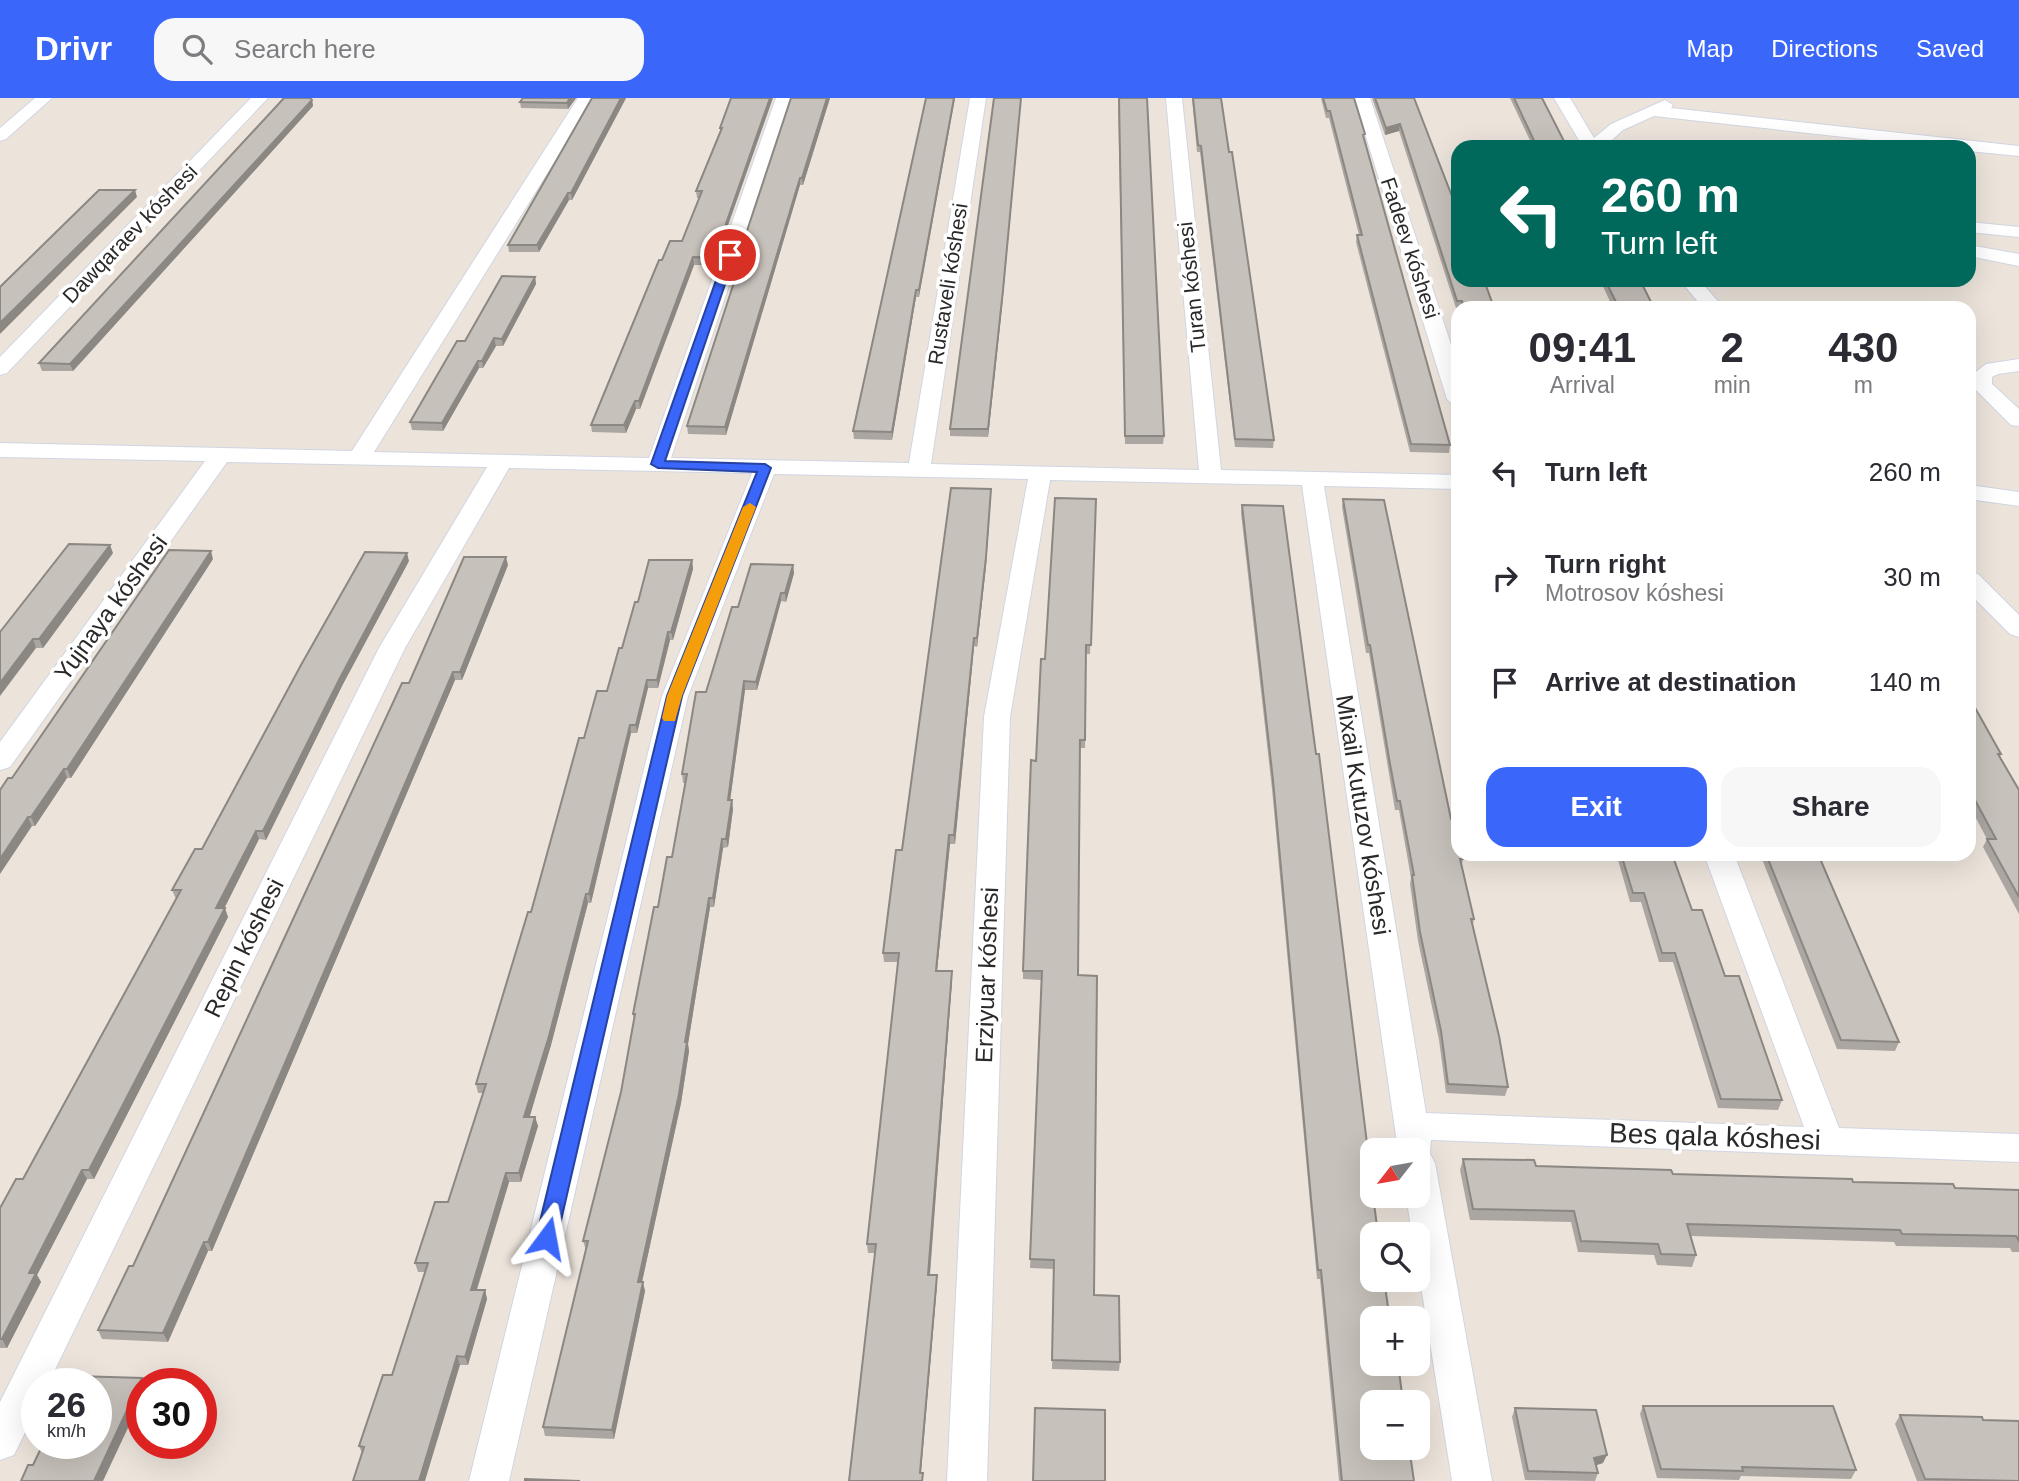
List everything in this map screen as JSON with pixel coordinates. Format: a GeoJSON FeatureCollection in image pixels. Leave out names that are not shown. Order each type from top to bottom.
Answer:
{"type":"FeatureCollection","features":[{"type":"Feature","properties":{"kind":"street"},"geometry":{"type":"LineString","coordinates":[[0,136],[44,98]]}},
{"type":"Feature","properties":{"kind":"street","name":"Dawqaraev kóshesi"},"geometry":{"type":"LineString","coordinates":[[0,369],[260,98]]}},
{"type":"Feature","properties":{"kind":"street"},"geometry":{"type":"LineString","coordinates":[[359,458],[586,98]]}},
{"type":"Feature","properties":{"kind":"street"},"geometry":{"type":"LineString","coordinates":[[658,464],[785,98]]}},
{"type":"Feature","properties":{"kind":"street","name":"Rustaveli kóshesi"},"geometry":{"type":"LineString","coordinates":[[919,470],[978,98]]}},
{"type":"Feature","properties":{"kind":"street","name":"Turan kóshesi"},"geometry":{"type":"LineString","coordinates":[[1174,98],[1211,477]]}},
{"type":"Feature","properties":{"kind":"street","name":"Fadeev kóshesi"},"geometry":{"type":"LineString","coordinates":[[1362,98],[1451,376]]}},
{"type":"Feature","properties":{"kind":"street"},"geometry":{"type":"LineString","coordinates":[[1562,98],[1589,140]]}},
{"type":"Feature","properties":{"kind":"street"},"geometry":{"type":"LineString","coordinates":[[1601,140],[1617,127],[1684,98]]}},
{"type":"Feature","properties":{"kind":"street"},"geometry":{"type":"LineString","coordinates":[[1650,111],[1924,140]]}},
{"type":"Feature","properties":{"kind":"street"},"geometry":{"type":"LineString","coordinates":[[1976,145],[2019,150]]}},
{"type":"Feature","properties":{"kind":"street"},"geometry":{"type":"LineString","coordinates":[[1976,228],[2019,232]]}},
{"type":"Feature","properties":{"kind":"street"},"geometry":{"type":"LineString","coordinates":[[1976,252],[2019,260]]}},
{"type":"Feature","properties":{"kind":"street"},"geometry":{"type":"LineString","coordinates":[[1695,287],[1708,301]]}},
{"type":"Feature","properties":{"kind":"street"},"geometry":{"type":"LineString","coordinates":[[2019,365],[1993,368],[1982,375],[1982,386],[2019,420]]}},
{"type":"Feature","properties":{"kind":"street"},"geometry":{"type":"LineString","coordinates":[[0,450],[1451,482]]}},
{"type":"Feature","properties":{"kind":"street","name":"Yujnaya kóshesi"},"geometry":{"type":"LineString","coordinates":[[0,761],[221,454]]}},
{"type":"Feature","properties":{"kind":"street","name":"Repin kóshesi"},"geometry":{"type":"LineString","coordinates":[[0,1442],[393,648],[502,461]]}},
{"type":"Feature","properties":{"kind":"street"},"geometry":{"type":"LineString","coordinates":[[489,1481],[675,696],[765,468]]}},
{"type":"Feature","properties":{"kind":"street","name":"Erziyuar kóshesi"},"geometry":{"type":"LineString","coordinates":[[967,1481],[997,717],[1040,473]]}},
{"type":"Feature","properties":{"kind":"street","name":"Mixail Kutuzov kóshesi"},"geometry":{"type":"LineString","coordinates":[[1312,479],[1413,1138]]}},
{"type":"Feature","properties":{"kind":"street"},"geometry":{"type":"LineString","coordinates":[[1976,493],[2019,499]]}},
{"type":"Feature","properties":{"kind":"street"},"geometry":{"type":"LineString","coordinates":[[1976,586],[2019,629]]}},
{"type":"Feature","properties":{"kind":"street"},"geometry":{"type":"LineString","coordinates":[[1722,861],[1826,1139]]}},
{"type":"Feature","properties":{"kind":"street","name":"Bes qala kóshesi"},"geometry":{"type":"LineString","coordinates":[[1430,1138],[1826,1139],[2019,1148]]}},
{"type":"Feature","properties":{"kind":"street"},"geometry":{"type":"LineString","coordinates":[[1426,1208],[1472,1481]]}},
{"type":"Feature","properties":{"kind":"building"},"geometry":{"type":"Polygon","coordinates":[[[284,98],[312,100],[70,364],[39,363],[284,98]]]}},
{"type":"Feature","properties":{"kind":"building"},"geometry":{"type":"Polygon","coordinates":[[[523,98],[570,98],[567,103],[520,102],[523,98]]]}},
{"type":"Feature","properties":{"kind":"building"},"geometry":{"type":"Polygon","coordinates":[[[592,98],[621,98],[571,193],[568,193],[537,245],[508,245],[592,98]]]}},
{"type":"Feature","properties":{"kind":"building"},"geometry":{"type":"Polygon","coordinates":[[[731,98],[770,98],[714,258],[693,257],[639,401],[635,401],[624,425],[591,425],[659,260],[662,260],[670,241],[682,241],[702,191],[696,191],[722,128],[731,98]]]}},
{"type":"Feature","properties":{"kind":"building"},"geometry":{"type":"Polygon","coordinates":[[[791,98],[827,98],[725,427],[687,426],[742,258],[738,258],[791,98]]]}},
{"type":"Feature","properties":{"kind":"building"},"geometry":{"type":"Polygon","coordinates":[[[926,98],[954,98],[919,290],[916,290],[892,432],[853,431],[926,98]]]}},
{"type":"Feature","properties":{"kind":"building"},"geometry":{"type":"Polygon","coordinates":[[[994,98],[1021,98],[988,429],[950,429],[994,98]]]}},
{"type":"Feature","properties":{"kind":"building"},"geometry":{"type":"Polygon","coordinates":[[[1119,98],[1147,98],[1164,436],[1125,436],[1119,98]]]}},
{"type":"Feature","properties":{"kind":"building"},"geometry":{"type":"Polygon","coordinates":[[[1193,98],[1221,98],[1229,152],[1232,152],[1274,440],[1235,439],[1193,98]]]}},
{"type":"Feature","properties":{"kind":"building"},"geometry":{"type":"Polygon","coordinates":[[[1323,98],[1354,98],[1450,445],[1411,444],[1357,235],[1362,235],[1330,111],[1327,111],[1323,98]]]}},
{"type":"Feature","properties":{"kind":"building"},"geometry":{"type":"Polygon","coordinates":[[[1375,98],[1414,98],[1451,194],[1451,282],[1400,124],[1386,128],[1375,98]]]}},
{"type":"Feature","properties":{"kind":"building"},"geometry":{"type":"Polygon","coordinates":[[[1514,98],[1542,98],[1563,140],[1534,140],[1514,98]]]}},
{"type":"Feature","properties":{"kind":"building"},"geometry":{"type":"Polygon","coordinates":[[[99,190],[135,190],[0,323],[0,287],[99,190]]]}},
{"type":"Feature","properties":{"kind":"building"},"geometry":{"type":"Polygon","coordinates":[[[502,276],[535,277],[502,339],[494,338],[442,423],[410,422],[457,341],[465,341],[502,276]]]}},
{"type":"Feature","properties":{"kind":"building"},"geometry":{"type":"Polygon","coordinates":[[[1452,287],[1486,287],[1492,301],[1462,301],[1457,301],[1452,287]]]}},
{"type":"Feature","properties":{"kind":"building"},"geometry":{"type":"Polygon","coordinates":[[[1608,287],[1644,287],[1650,301],[1616,301],[1608,287]]]}},
{"type":"Feature","properties":{"kind":"building"},"geometry":{"type":"Polygon","coordinates":[[[951,488],[991,489],[977,638],[974,638],[954,835],[949,835],[936,971],[952,971],[928,1275],[937,1275],[920,1473],[923,1473],[922,1481],[849,1481],[876,1244],[867,1244],[899,953],[883,953],[896,850],[902,850],[951,488]]]}},
{"type":"Feature","properties":{"kind":"building"},"geometry":{"type":"Polygon","coordinates":[[[1055,498],[1096,499],[1091,645],[1086,645],[1085,740],[1080,740],[1078,975],[1097,976],[1094,1295],[1119,1296],[1120,1362],[1052,1360],[1054,1260],[1030,1259],[1042,971],[1023,971],[1031,760],[1036,761],[1041,659],[1045,659],[1055,498]]]}},
{"type":"Feature","properties":{"kind":"building"},"geometry":{"type":"Polygon","coordinates":[[[1343,499],[1384,500],[1451,819],[1451,861],[1460,861],[1508,1087],[1448,1084],[1441,1031],[1420,932],[1414,875],[1400,801],[1397,801],[1343,499]]]}},
{"type":"Feature","properties":{"kind":"building"},"geometry":{"type":"Polygon","coordinates":[[[1242,505],[1283,506],[1316,754],[1319,754],[1366,1138],[1360,1138],[1360,1208],[1375,1208],[1376,1222],[1360,1222],[1360,1292],[1386,1292],[1388,1306],[1360,1306],[1360,1376],[1400,1376],[1401,1390],[1360,1390],[1360,1460],[1411,1460],[1414,1481],[1342,1481],[1321,1270],[1318,1270],[1273,780],[1242,505]]]}},
{"type":"Feature","properties":{"kind":"building"},"geometry":{"type":"Polygon","coordinates":[[[69,544],[110,545],[39,639],[33,639],[0,683],[0,632],[69,544]]]}},
{"type":"Feature","properties":{"kind":"building"},"geometry":{"type":"Polygon","coordinates":[[[169,550],[211,551],[67,769],[64,769],[31,817],[28,817],[0,859],[0,790],[8,778],[12,778],[169,550]]]}},
{"type":"Feature","properties":{"kind":"building"},"geometry":{"type":"Polygon","coordinates":[[[365,552],[407,553],[263,831],[256,831],[216,908],[225,908],[89,1170],[82,1170],[29,1273],[36,1273],[0,1339],[0,1208],[16,1179],[23,1179],[181,890],[172,890],[195,849],[202,849],[365,552]]]}},
{"type":"Feature","properties":{"kind":"building"},"geometry":{"type":"Polygon","coordinates":[[[464,557],[506,557],[460,672],[453,672],[208,1242],[204,1242],[163,1333],[98,1330],[129,1266],[133,1266],[402,683],[409,683],[464,557]]]}},
{"type":"Feature","properties":{"kind":"building"},"geometry":{"type":"Polygon","coordinates":[[[649,560],[692,560],[671,632],[668,632],[657,680],[647,680],[636,725],[630,725],[589,894],[586,894],[549,1036],[524,1117],[535,1117],[519,1173],[506,1173],[471,1290],[485,1290],[465,1357],[457,1356],[419,1481],[353,1481],[364,1447],[359,1446],[383,1375],[392,1375],[428,1263],[415,1263],[435,1202],[448,1202],[486,1084],[476,1084],[528,912],[531,912],[579,738],[584,738],[597,691],[607,691],[635,602],[638,602],[649,560]]]}},
{"type":"Feature","properties":{"kind":"building"},"geometry":{"type":"Polygon","coordinates":[[[751,564],[793,565],[785,593],[781,593],[756,682],[744,681],[728,800],[732,800],[726,839],[722,839],[713,898],[709,898],[679,1094],[638,1282],[643,1282],[612,1430],[543,1427],[588,1241],[583,1241],[621,1092],[654,907],[658,907],[667,857],[672,857],[687,774],[682,774],[696,692],[706,692],[732,607],[738,607],[751,564]]]}},
{"type":"Feature","properties":{"kind":"building"},"geometry":{"type":"Polygon","coordinates":[[[1976,709],[2019,790],[2019,897],[1987,839],[1996,839],[1976,802],[1976,709]]]}},
{"type":"Feature","properties":{"kind":"building"},"geometry":{"type":"Polygon","coordinates":[[[1623,861],[1674,861],[1692,910],[1702,910],[1725,976],[1739,976],[1782,1100],[1721,1099],[1675,953],[1662,953],[1644,893],[1633,893],[1623,861]]]}},
{"type":"Feature","properties":{"kind":"building"},"geometry":{"type":"Polygon","coordinates":[[[1769,861],[1821,861],[1899,1042],[1841,1040],[1769,861]]]}},
{"type":"Feature","properties":{"kind":"building"},"geometry":{"type":"Polygon","coordinates":[[[1463,1159],[1534,1160],[1536,1166],[1671,1170],[1673,1174],[1852,1179],[1853,1182],[1953,1184],[1955,1188],[2019,1190],[2019,1241],[2016,1236],[1902,1234],[1900,1230],[1687,1224],[1696,1255],[1661,1254],[1658,1244],[1581,1241],[1574,1211],[1473,1209],[1463,1159]]]}},
{"type":"Feature","properties":{"kind":"building"},"geometry":{"type":"Polygon","coordinates":[[[112,1377],[126,1378],[126,1412],[112,1442],[112,1377]]]}},
{"type":"Feature","properties":{"kind":"building"},"geometry":{"type":"Polygon","coordinates":[[[1643,1406],[1833,1406],[1856,1470],[1742,1467],[1743,1471],[1661,1469],[1643,1406]]]}},
{"type":"Feature","properties":{"kind":"building"},"geometry":{"type":"Polygon","coordinates":[[[1035,1408],[1105,1410],[1105,1481],[1033,1481],[1035,1408]]]}},
{"type":"Feature","properties":{"kind":"building"},"geometry":{"type":"Polygon","coordinates":[[[1515,1408],[1596,1410],[1607,1455],[1594,1458],[1598,1473],[1528,1471],[1515,1408]]]}},
{"type":"Feature","properties":{"kind":"building"},"geometry":{"type":"Polygon","coordinates":[[[1900,1415],[1982,1417],[1983,1420],[2019,1421],[2019,1481],[1925,1479],[1900,1415]]]}},
{"type":"Feature","properties":{"kind":"building"},"geometry":{"type":"Polygon","coordinates":[[[36,1459],[104,1459],[94,1481],[21,1481],[28,1465],[33,1465],[36,1459]]]}},
{"type":"Feature","properties":{"kind":"building"},"geometry":{"type":"Polygon","coordinates":[[[525,1479],[580,1481],[525,1481],[525,1479]]]}},
{"type":"Feature","properties":{"kind":"slow traffic"},"geometry":{"type":"LineString","coordinates":[[670,718],[675,696],[750,507]]}},
{"type":"Feature","properties":{"kind":"route"},"geometry":{"type":"LineString","coordinates":[[547,1238],[675,696],[765,468],[658,464],[730,255]]}}]}
